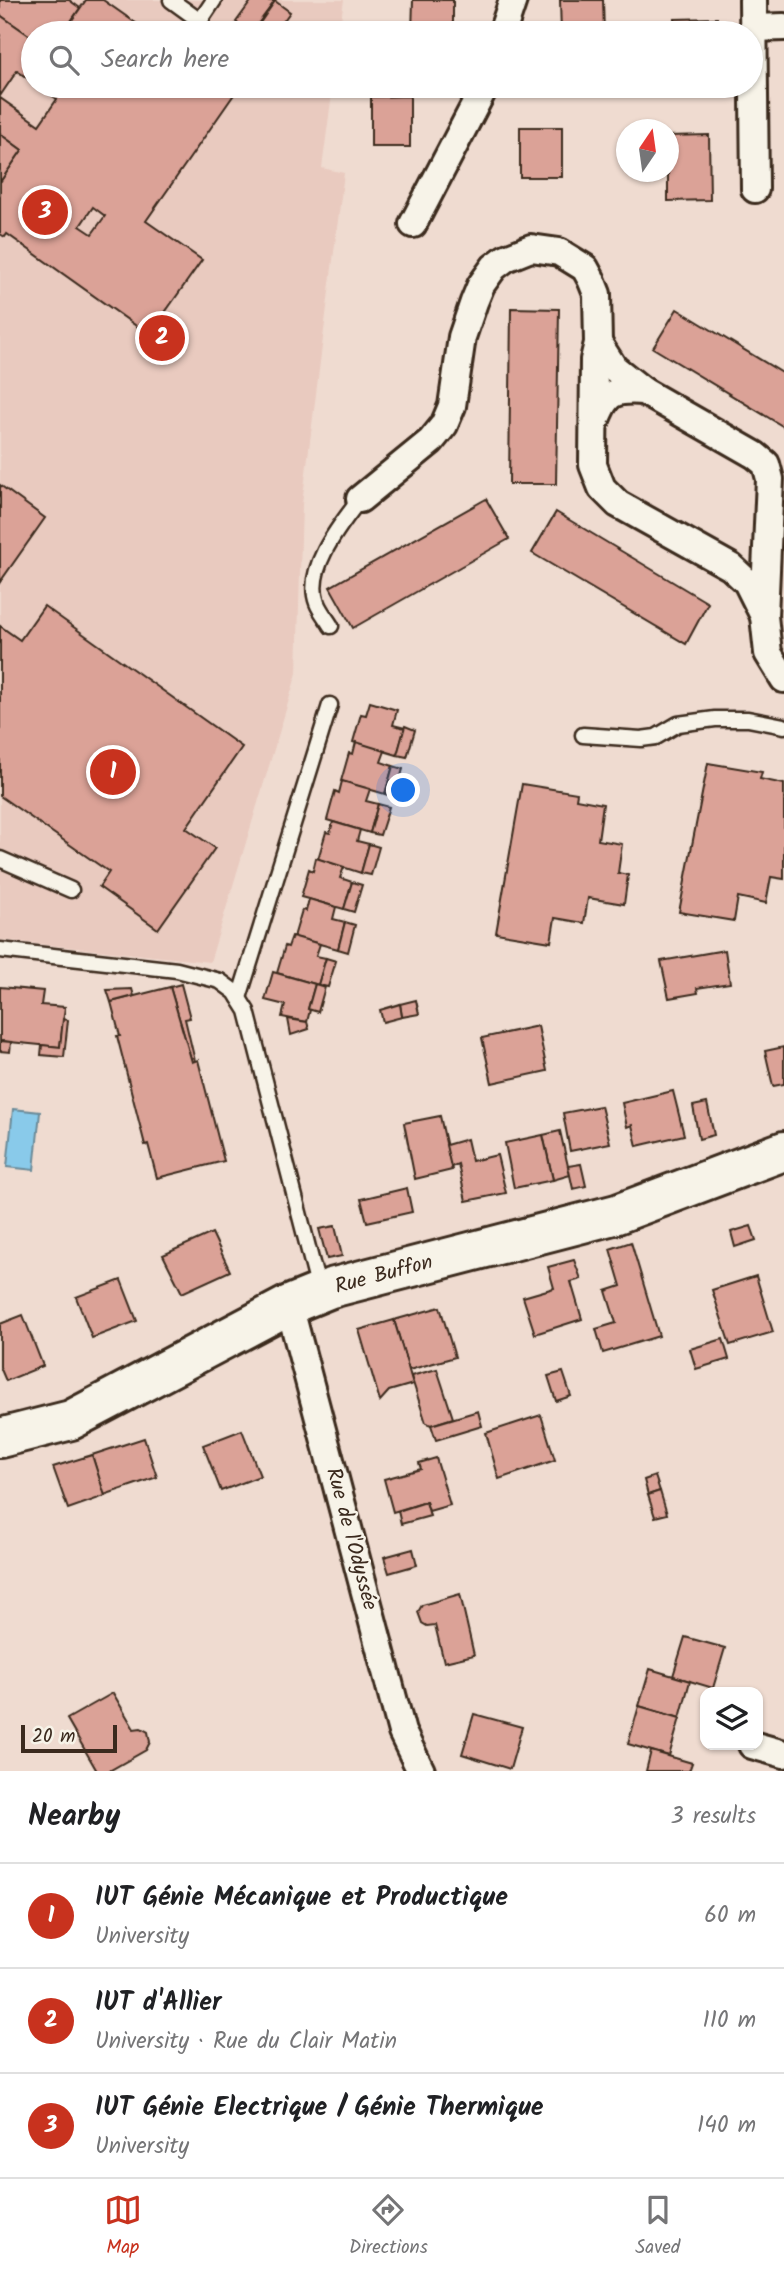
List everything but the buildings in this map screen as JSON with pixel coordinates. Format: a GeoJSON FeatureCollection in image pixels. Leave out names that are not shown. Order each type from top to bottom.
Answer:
{"type":"FeatureCollection","features":[{"type":"Feature","properties":{"kind":"main road","name":"Rue Buffon"},"geometry":{"type":"LineString","coordinates":[[0,1438],[71,1420],[304,1298],[617,1214],[784,1151]]}},
{"type":"Feature","properties":{"kind":"street"},"geometry":{"type":"LineString","coordinates":[[506,21],[513,0]]}},
{"type":"Feature","properties":{"kind":"street"},"geometry":{"type":"LineString","coordinates":[[753,0],[754,21]]}},
{"type":"Feature","properties":{"kind":"street"},"geometry":{"type":"LineString","coordinates":[[763,28],[784,27]]}},
{"type":"Feature","properties":{"kind":"street"},"geometry":{"type":"LineString","coordinates":[[414,224],[479,98]]}},
{"type":"Feature","properties":{"kind":"street"},"geometry":{"type":"LineString","coordinates":[[754,98],[755,189]]}},
{"type":"Feature","properties":{"kind":"street"},"geometry":{"type":"LineString","coordinates":[[360,499],[432,441],[444,425],[452,406],[462,337],[481,285],[494,267],[506,258],[531,248],[559,252],[584,268],[597,294],[598,343],[594,360],[593,465],[602,488],[618,504],[731,567],[747,582],[764,616]]}},
{"type":"Feature","properties":{"kind":"street"},"geometry":{"type":"LineString","coordinates":[[598,343],[614,368],[643,391],[755,455],[766,464],[770,479],[764,616],[768,653],[784,679]]}},
{"type":"Feature","properties":{"kind":"street"},"geometry":{"type":"LineString","coordinates":[[594,427],[602,403],[612,393],[624,390],[643,391]]}},
{"type":"Feature","properties":{"kind":"street","name":"Rue de l'Odyssée"},"geometry":{"type":"LineString","coordinates":[[304,1298],[402,1732],[421,1771]]}},
{"type":"Feature","properties":{"kind":"street"},"geometry":{"type":"LineString","coordinates":[[763,1748],[784,1754]]}},
{"type":"Feature","properties":{"kind":"lane"},"geometry":{"type":"LineString","coordinates":[[171,0],[200,21],[214,0]]}},
{"type":"Feature","properties":{"kind":"lane"},"geometry":{"type":"LineString","coordinates":[[331,626],[316,602],[316,573],[331,540],[360,499]]}},
{"type":"Feature","properties":{"kind":"lane"},"geometry":{"type":"LineString","coordinates":[[239,998],[330,705]]}},
{"type":"Feature","properties":{"kind":"lane"},"geometry":{"type":"LineString","coordinates":[[583,735],[640,739],[656,737],[678,724],[715,719],[748,719],[784,726]]}},
{"type":"Feature","properties":{"kind":"lane"},"geometry":{"type":"LineString","coordinates":[[0,859],[71,890]]}},
{"type":"Feature","properties":{"kind":"lane"},"geometry":{"type":"LineString","coordinates":[[0,950],[177,970],[220,981],[235,992],[247,1011],[304,1298]]}},
{"type":"Feature","properties":{"kind":"shaded area"},"geometry":{"type":"Polygon","coordinates":[[[0,0],[344,0],[341,21],[21,21],[21,98],[331,98],[322,168],[344,173],[302,504],[297,673],[210,962],[0,940],[0,0]]]}},
{"type":"Feature","properties":{"kind":"water"},"geometry":{"type":"Polygon","coordinates":[[[13,1109],[40,1112],[34,1170],[7,1167],[13,1109]]]}},
{"type":"Feature","properties":{"kind":"place","name":"IUT Génie Electrique / Génie Thermique"},"geometry":{"type":"Point","coordinates":[45,212]}},
{"type":"Feature","properties":{"kind":"place","name":"IUT d'Allier"},"geometry":{"type":"Point","coordinates":[162,338]}},
{"type":"Feature","properties":{"kind":"place","name":"IUT Génie Mécanique et Productique"},"geometry":{"type":"Point","coordinates":[113,772]}}]}
